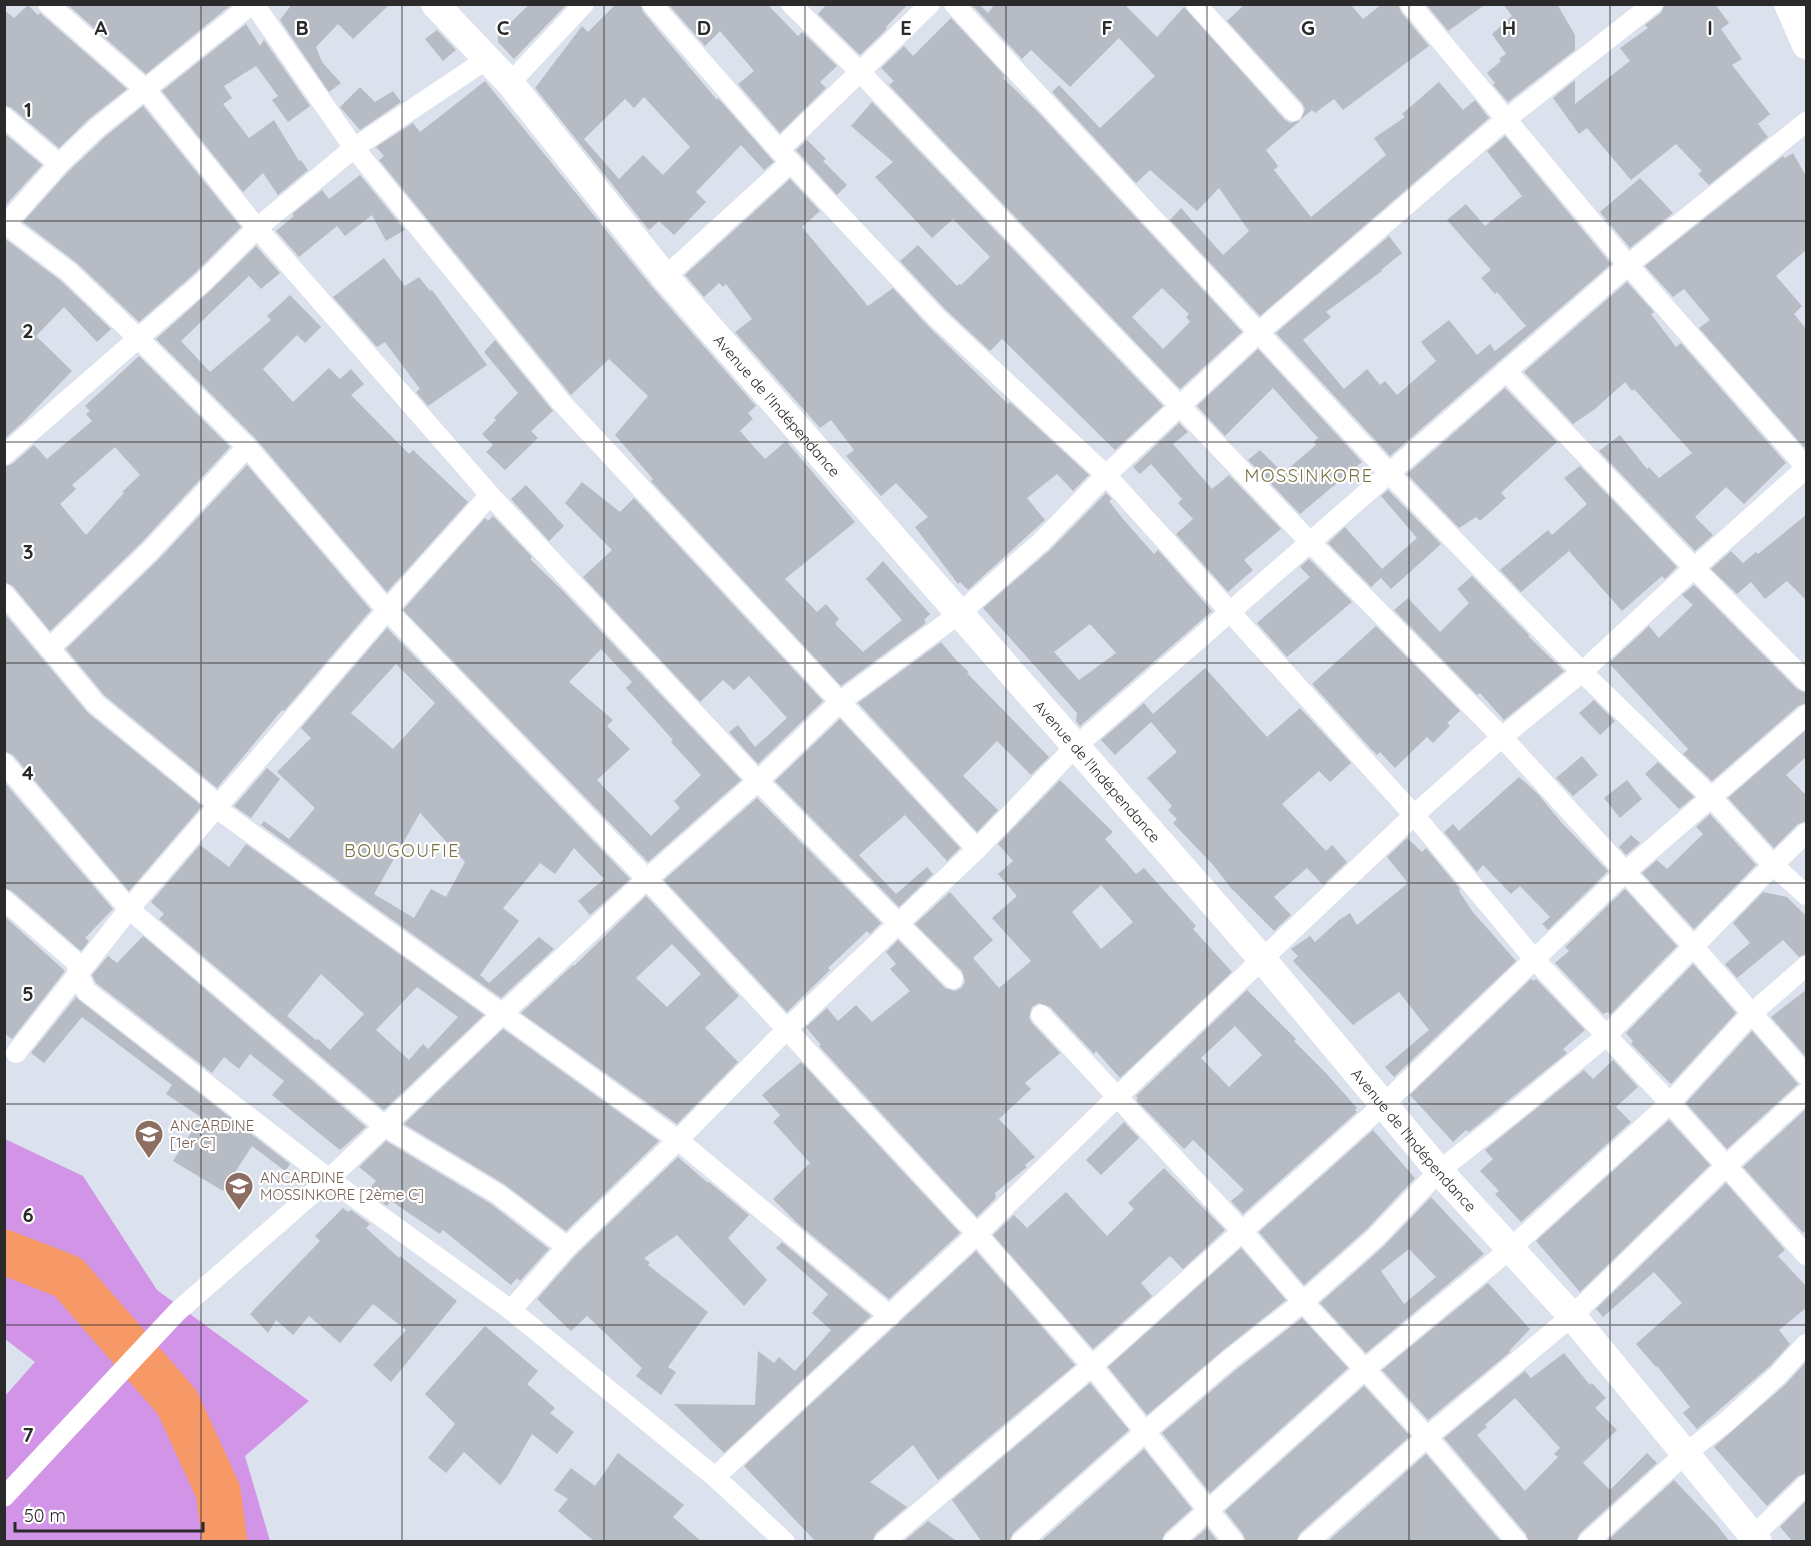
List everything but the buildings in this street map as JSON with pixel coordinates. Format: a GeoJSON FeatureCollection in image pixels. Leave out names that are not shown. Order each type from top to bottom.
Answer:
{"type":"FeatureCollection","features":[{"type":"Feature","properties":{"kind":"main road","name":"Avenue de l'Indépendance"},"geometry":{"type":"LineString","coordinates":[[435,4],[510,83],[665,277],[1263,960],[1438,1171],[1572,1316],[1686,1453],[1753,1540]]}},
{"type":"Feature","properties":{"kind":"main road"},"geometry":{"type":"LineString","coordinates":[[1788,4],[1806,45]]}},
{"type":"Feature","properties":{"kind":"street"},"geometry":{"type":"LineString","coordinates":[[48,4],[145,89],[257,228],[489,495],[758,781],[953,979]]}},
{"type":"Feature","properties":{"kind":"street"},"geometry":{"type":"LineString","coordinates":[[977,849],[561,402],[354,148],[253,4],[98,128],[59,164],[5,224],[69,272],[247,447],[387,610],[647,879],[977,1234],[1092,1366],[1234,1542]]}},
{"type":"Feature","properties":{"kind":"street"},"geometry":{"type":"LineString","coordinates":[[510,83],[584,4]]}},
{"type":"Feature","properties":{"kind":"street"},"geometry":{"type":"LineString","coordinates":[[652,4],[785,156],[937,318],[1106,474],[1414,815],[1534,959],[1727,1165],[1806,1255]]}},
{"type":"Feature","properties":{"kind":"street"},"geometry":{"type":"LineString","coordinates":[[791,4],[860,72],[1310,542],[1502,738],[1693,946],[1806,1075]]}},
{"type":"Feature","properties":{"kind":"street"},"geometry":{"type":"LineString","coordinates":[[665,277],[785,156],[860,72],[930,4]]}},
{"type":"Feature","properties":{"kind":"street"},"geometry":{"type":"LineString","coordinates":[[954,4],[1389,473],[1582,672],[1711,797],[1773,865],[1806,895]]}},
{"type":"Feature","properties":{"kind":"street"},"geometry":{"type":"LineString","coordinates":[[1196,4],[1293,111]]}},
{"type":"Feature","properties":{"kind":"street"},"geometry":{"type":"LineString","coordinates":[[715,1477],[977,1234],[1117,1097],[1414,815],[1582,672],[1806,468],[1628,265],[1410,4]]}},
{"type":"Feature","properties":{"kind":"street"},"geometry":{"type":"LineString","coordinates":[[4,1497],[177,1312],[329,1179],[502,1014],[647,879],[758,781],[841,701],[960,613],[1041,542],[1106,474],[1259,332],[1505,120],[1653,4]]}},
{"type":"Feature","properties":{"kind":"street"},"geometry":{"type":"LineString","coordinates":[[4,455],[203,282],[257,228],[354,148],[487,59]]}},
{"type":"Feature","properties":{"kind":"street"},"geometry":{"type":"LineString","coordinates":[[4,117],[59,164]]}},
{"type":"Feature","properties":{"kind":"street"},"geometry":{"type":"LineString","coordinates":[[511,1310],[567,1247],[678,1140],[787,1029],[977,849],[1075,747],[1628,265],[1806,122]]}},
{"type":"Feature","properties":{"kind":"street"},"geometry":{"type":"LineString","coordinates":[[1506,371],[1694,568],[1806,681]]}},
{"type":"Feature","properties":{"kind":"street"},"geometry":{"type":"LineString","coordinates":[[50,648],[151,550],[247,447]]}},
{"type":"Feature","properties":{"kind":"street"},"geometry":{"type":"LineString","coordinates":[[16,1053],[129,909],[489,495]]}},
{"type":"Feature","properties":{"kind":"street"},"geometry":{"type":"LineString","coordinates":[[4,594],[96,704],[219,805],[223,813],[678,1140],[890,1316]]}},
{"type":"Feature","properties":{"kind":"street"},"geometry":{"type":"LineString","coordinates":[[884,1542],[1092,1366],[1383,1105],[1624,873],[1806,715]]}},
{"type":"Feature","properties":{"kind":"street"},"geometry":{"type":"LineString","coordinates":[[4,763],[129,909],[384,1125],[498,1194],[567,1247]]}},
{"type":"Feature","properties":{"kind":"street"},"geometry":{"type":"LineString","coordinates":[[1022,1542],[1146,1431],[1229,1360],[1303,1302],[1375,1238],[1438,1171],[1606,1036],[1806,833]]}},
{"type":"Feature","properties":{"kind":"street"},"geometry":{"type":"LineString","coordinates":[[4,900],[76,962],[78,973],[86,990],[329,1179],[511,1310],[715,1477],[785,1542]]}},
{"type":"Feature","properties":{"kind":"street"},"geometry":{"type":"LineString","coordinates":[[1173,1542],[1364,1370],[1509,1249],[1670,1103],[1751,1014],[1806,966]]}},
{"type":"Feature","properties":{"kind":"street"},"geometry":{"type":"LineString","coordinates":[[1041,1015],[1242,1231],[1364,1370],[1427,1437],[1517,1542]]}},
{"type":"Feature","properties":{"kind":"street"},"geometry":{"type":"LineString","coordinates":[[1308,1542],[1427,1437],[1572,1316],[1727,1165],[1806,1093]]}},
{"type":"Feature","properties":{"kind":"street"},"geometry":{"type":"LineString","coordinates":[[1588,1542],[1686,1453],[1735,1414],[1778,1375],[1806,1344]]}},
{"type":"Feature","properties":{"kind":"street"},"geometry":{"type":"LineString","coordinates":[[1753,1540],[1806,1485]]}},
{"type":"Feature","properties":{"kind":"shaded area"},"geometry":{"type":"Polygon","coordinates":[[[5,1139],[83,1176],[157,1290],[309,1401],[245,1456],[270,1541],[5,1541],[5,1396],[35,1362],[5,1339],[5,1139]]]}},
{"type":"Feature","properties":{"kind":"waterway"},"geometry":{"type":"LineString","coordinates":[[4,1252],[68,1277],[177,1402],[218,1491],[225,1542]]}},
{"type":"Feature","properties":{"kind":"place","name":"ANCARDINE [1er C]"},"geometry":{"type":"Point","coordinates":[149,1160]}},
{"type":"Feature","properties":{"kind":"place","name":"ANCARDINE MOSSINKORE [2ème C]"},"geometry":{"type":"Point","coordinates":[239,1212]}},
{"type":"Feature","properties":{"kind":"district","name":"MOSSINKORE"},"geometry":{"type":"Point","coordinates":[1309,475]}},
{"type":"Feature","properties":{"kind":"district","name":"BOUGOUFIE"},"geometry":{"type":"Point","coordinates":[402,850]}}]}
